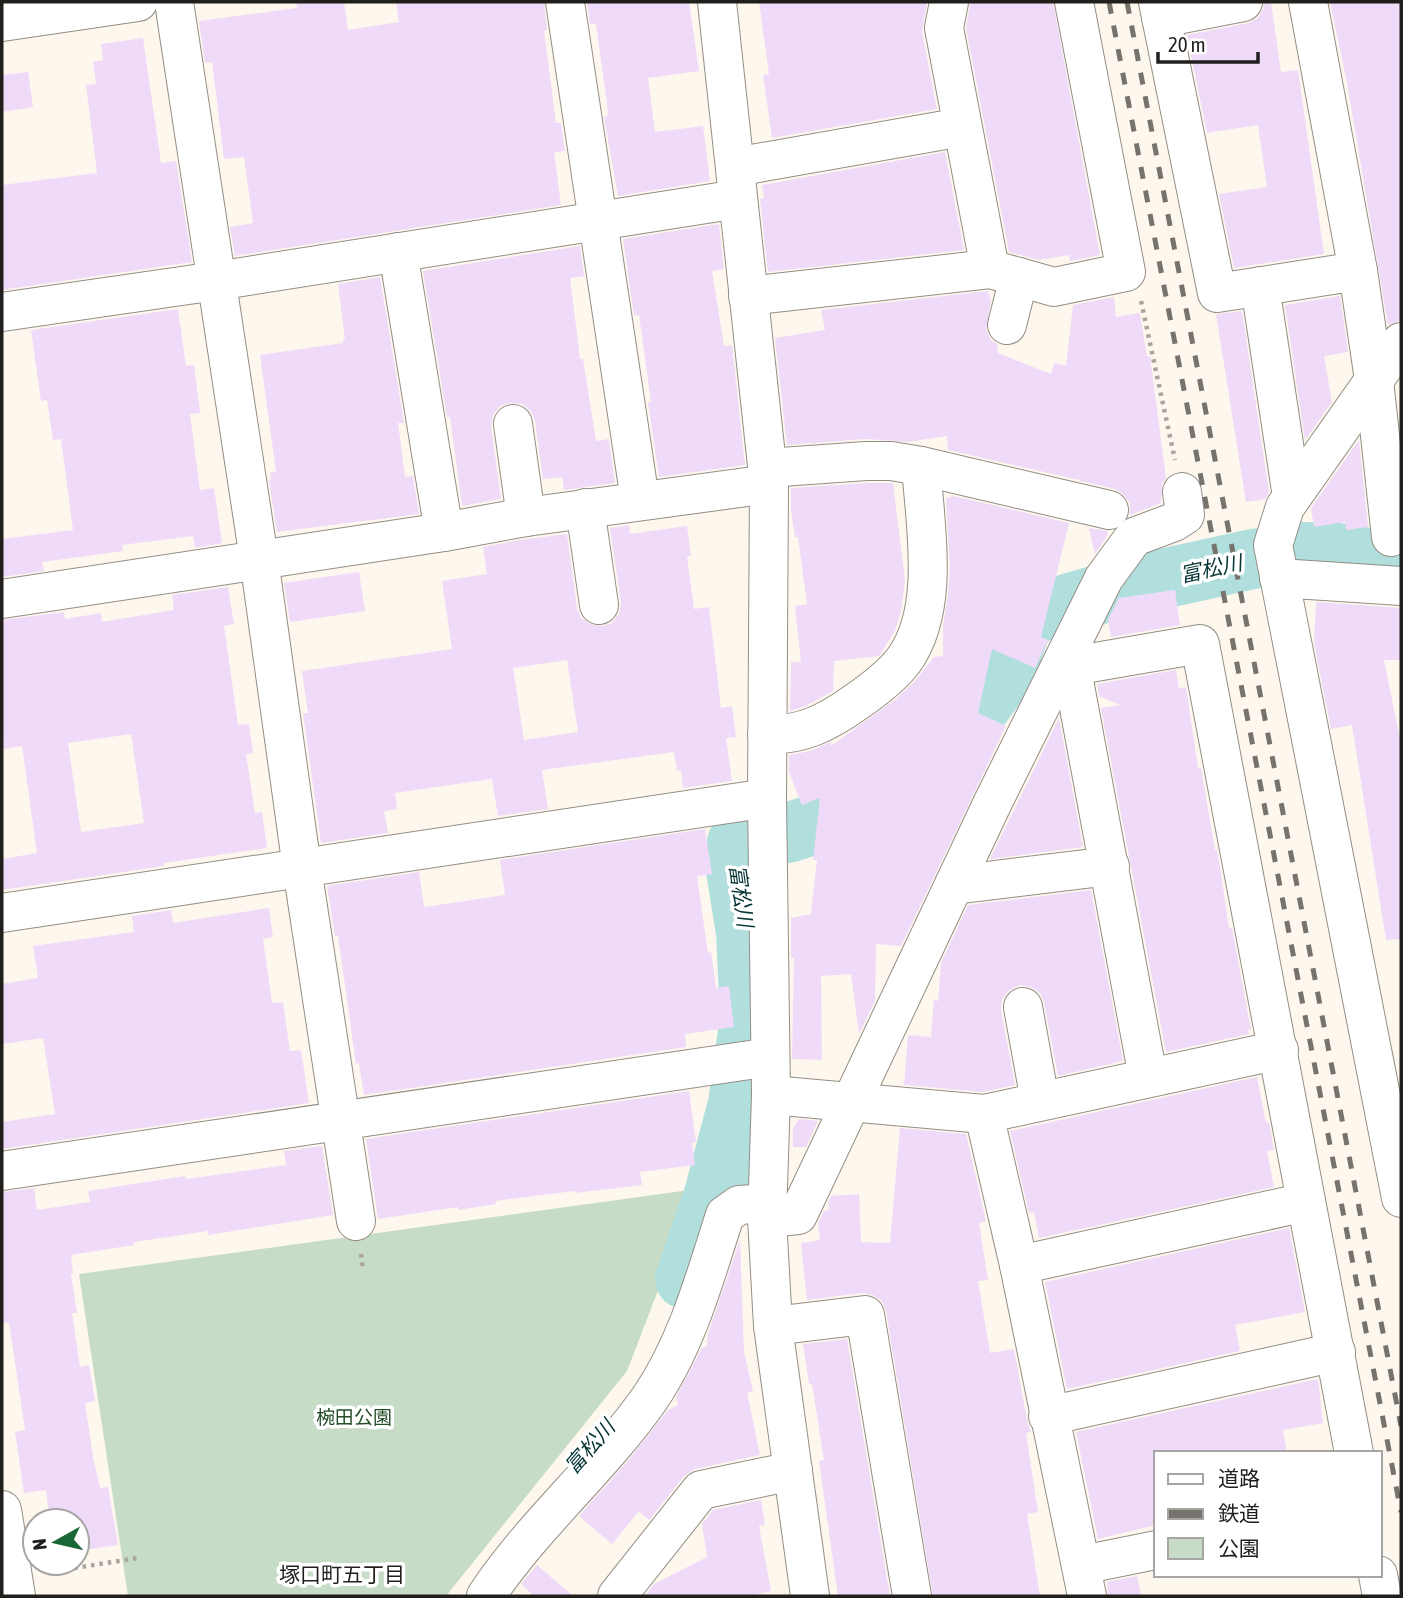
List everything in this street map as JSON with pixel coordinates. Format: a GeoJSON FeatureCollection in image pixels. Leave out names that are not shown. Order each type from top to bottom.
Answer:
{"type":"FeatureCollection","features":[{"type":"Feature","properties":{"kind":"street"},"geometry":{"type":"LineString","coordinates":[[2,22],[138,2]]}},
{"type":"Feature","properties":{"kind":"street"},"geometry":{"type":"LineString","coordinates":[[174,2],[356,1221]]}},
{"type":"Feature","properties":{"kind":"street"},"geometry":{"type":"LineString","coordinates":[[565,2],[640,500]]}},
{"type":"Feature","properties":{"kind":"street"},"geometry":{"type":"LineString","coordinates":[[717,2],[768,476],[768,824],[752,1060],[771,1096],[767,1211],[773,1326],[810,1596]]}},
{"type":"Feature","properties":{"kind":"street"},"geometry":{"type":"LineString","coordinates":[[950,2],[944,28],[962,127],[1004,273],[1007,325]]}},
{"type":"Feature","properties":{"kind":"street"},"geometry":{"type":"LineString","coordinates":[[748,296],[1004,273],[1054,287],[1126,272],[1074,2]]}},
{"type":"Feature","properties":{"kind":"street"},"geometry":{"type":"LineString","coordinates":[[1242,2],[1159,10],[1217,293],[1358,271]]}},
{"type":"Feature","properties":{"kind":"street"},"geometry":{"type":"LineString","coordinates":[[1308,2],[1358,271],[1374,380],[1391,537]]}},
{"type":"Feature","properties":{"kind":"street"},"geometry":{"type":"LineString","coordinates":[[2,312],[216,281],[598,219],[962,127]]}},
{"type":"Feature","properties":{"kind":"street"},"geometry":{"type":"LineString","coordinates":[[398,252],[444,532]]}},
{"type":"Feature","properties":{"kind":"street"},"geometry":{"type":"LineString","coordinates":[[1260,286],[1292,497]]}},
{"type":"Feature","properties":{"kind":"street"},"geometry":{"type":"LineString","coordinates":[[1401,342],[1285,507],[1276,562],[1387,1052],[1401,1198]]}},
{"type":"Feature","properties":{"kind":"street"},"geometry":{"type":"LineString","coordinates":[[513,424],[526,517]]}},
{"type":"Feature","properties":{"kind":"street"},"geometry":{"type":"LineString","coordinates":[[2,598],[444,532],[866,460],[921,466],[1109,510]]}},
{"type":"Feature","properties":{"kind":"street"},"geometry":{"type":"LineString","coordinates":[[767,734],[786,735],[829,721],[870,692],[904,660],[921,627],[927,595],[921,466]]}},
{"type":"Feature","properties":{"kind":"street"},"geometry":{"type":"LineString","coordinates":[[486,1596],[523,1545],[620,1437],[651,1396],[692,1315],[725,1215],[739,1205],[799,1215],[993,802],[1098,591],[1134,537],[1185,515],[1179,477]]}},
{"type":"Feature","properties":{"kind":"street"},"geometry":{"type":"LineString","coordinates":[[585,508],[599,605]]}},
{"type":"Feature","properties":{"kind":"street"},"geometry":{"type":"LineString","coordinates":[[1276,562],[1401,586]]}},
{"type":"Feature","properties":{"kind":"street"},"geometry":{"type":"LineString","coordinates":[[1061,668],[1200,644],[1354,1451]]}},
{"type":"Feature","properties":{"kind":"street"},"geometry":{"type":"LineString","coordinates":[[1061,668],[1075,687],[1148,1077]]}},
{"type":"Feature","properties":{"kind":"street"},"geometry":{"type":"LineString","coordinates":[[2,913],[302,868],[768,824]]}},
{"type":"Feature","properties":{"kind":"street"},"geometry":{"type":"LineString","coordinates":[[954,886],[1110,866]]}},
{"type":"Feature","properties":{"kind":"street"},"geometry":{"type":"LineString","coordinates":[[1023,1007],[1040,1101]]}},
{"type":"Feature","properties":{"kind":"street"},"geometry":{"type":"LineString","coordinates":[[771,1096],[984,1114],[1279,1050]]}},
{"type":"Feature","properties":{"kind":"street"},"geometry":{"type":"LineString","coordinates":[[2,1171],[752,1060]]}},
{"type":"Feature","properties":{"kind":"street"},"geometry":{"type":"LineString","coordinates":[[984,1114],[1019,1265],[1084,1581],[1154,1551]]}},
{"type":"Feature","properties":{"kind":"street"},"geometry":{"type":"LineString","coordinates":[[1019,1265],[1306,1202]]}},
{"type":"Feature","properties":{"kind":"street"},"geometry":{"type":"LineString","coordinates":[[773,1326],[865,1315],[912,1596]]}},
{"type":"Feature","properties":{"kind":"street"},"geometry":{"type":"LineString","coordinates":[[1048,1416],[1336,1352]]}},
{"type":"Feature","properties":{"kind":"street"},"geometry":{"type":"LineString","coordinates":[[617,1596],[701,1490],[793,1471]]}},
{"type":"Feature","properties":{"kind":"street"},"geometry":{"type":"LineString","coordinates":[[2,1510],[14,1587]]}},
{"type":"Feature","properties":{"kind":"street"},"geometry":{"type":"LineString","coordinates":[[1378,1577],[1382,1596]]}},
{"type":"Feature","properties":{"kind":"path"},"geometry":{"type":"LineString","coordinates":[[1126,272],[1144,305],[1179,477]]}},
{"type":"Feature","properties":{"kind":"path"},"geometry":{"type":"LineString","coordinates":[[14,1587],[138,1558]]}},
{"type":"Feature","properties":{"kind":"green space","name":"椀田公園"},"geometry":{"type":"Polygon","coordinates":[[[697,1189],[627,1371],[446,1596],[128,1596],[79,1274],[697,1189]]]}},
{"type":"Feature","properties":{"kind":"building"},"geometry":{"type":"Polygon","coordinates":[[[296,2],[344,2],[348,30],[399,22],[396,2],[544,2],[547,30],[544,31],[556,123],[561,123],[565,151],[554,152],[561,205],[235,256],[230,227],[253,223],[244,157],[224,159],[212,62],[205,63],[199,21],[297,8],[296,2]]]}},
{"type":"Feature","properties":{"kind":"building"},"geometry":{"type":"Polygon","coordinates":[[[587,2],[689,2],[699,71],[648,78],[655,132],[703,126],[710,181],[618,196],[604,117],[608,116],[607,103],[596,24],[590,24],[587,2]]]}},
{"type":"Feature","properties":{"kind":"building"},"geometry":{"type":"Polygon","coordinates":[[[759,2],[927,2],[922,32],[937,109],[772,138],[763,75],[769,74],[759,2]]]}},
{"type":"Feature","properties":{"kind":"building"},"geometry":{"type":"Polygon","coordinates":[[[1053,2],[1100,255],[1070,261],[1069,255],[1039,260],[1009,252],[966,28],[970,3],[1053,2]]]}},
{"type":"Feature","properties":{"kind":"building"},"geometry":{"type":"Polygon","coordinates":[[[1264,2],[1271,2],[1281,72],[1298,70],[1324,254],[1234,268],[1219,194],[1267,187],[1258,125],[1207,133],[1187,35],[1248,23],[1258,18],[1264,2]]]}},
{"type":"Feature","properties":{"kind":"building"},"geometry":{"type":"Polygon","coordinates":[[[1330,2],[1401,2],[1401,320],[1388,325],[1347,83],[1330,2]]]}},
{"type":"Feature","properties":{"kind":"building"},"geometry":{"type":"Polygon","coordinates":[[[143,38],[161,163],[176,161],[192,262],[2,290],[2,185],[97,173],[86,85],[96,84],[93,62],[103,60],[101,44],[143,38]]]}},
{"type":"Feature","properties":{"kind":"building"},"geometry":{"type":"Polygon","coordinates":[[[28,72],[33,107],[2,112],[2,75],[28,72]]]}},
{"type":"Feature","properties":{"kind":"building"},"geometry":{"type":"Polygon","coordinates":[[[945,152],[964,250],[768,272],[760,199],[764,198],[762,185],[945,152]]]}},
{"type":"Feature","properties":{"kind":"building"},"geometry":{"type":"Polygon","coordinates":[[[719,224],[724,269],[712,271],[724,346],[732,345],[745,465],[659,477],[639,315],[634,316],[623,239],[719,224]]]}},
{"type":"Feature","properties":{"kind":"building"},"geometry":{"type":"Polygon","coordinates":[[[580,246],[584,276],[570,278],[580,359],[583,359],[596,441],[609,439],[615,483],[564,490],[562,477],[543,479],[535,421],[531,411],[522,404],[509,403],[500,406],[493,415],[491,426],[501,499],[462,506],[450,417],[447,417],[423,271],[580,246]]]}},
{"type":"Feature","properties":{"kind":"building"},"geometry":{"type":"Polygon","coordinates":[[[380,277],[404,423],[398,423],[405,477],[413,476],[419,514],[277,532],[269,480],[270,473],[276,472],[260,355],[343,343],[345,340],[338,284],[380,277]]]}},
{"type":"Feature","properties":{"kind":"building"},"geometry":{"type":"Polygon","coordinates":[[[988,291],[991,300],[986,330],[991,340],[997,344],[998,353],[1051,374],[1054,363],[1066,366],[1073,305],[1114,297],[1116,317],[1140,313],[1147,357],[1150,356],[1166,478],[1162,484],[1161,503],[1130,515],[1130,503],[1115,489],[1080,481],[1080,477],[1079,480],[948,450],[947,436],[908,442],[866,439],[787,445],[775,338],[825,330],[821,310],[988,291]]]}},
{"type":"Feature","properties":{"kind":"building"},"geometry":{"type":"Polygon","coordinates":[[[1340,296],[1348,352],[1324,356],[1332,402],[1305,440],[1285,305],[1340,296]]]}},
{"type":"Feature","properties":{"kind":"building"},"geometry":{"type":"Polygon","coordinates":[[[178,309],[186,366],[194,365],[200,413],[190,414],[200,490],[214,488],[222,543],[195,548],[193,536],[122,545],[123,551],[42,562],[44,571],[2,577],[2,539],[73,530],[61,439],[53,440],[47,400],[41,401],[31,330],[178,309]]]}},
{"type":"Feature","properties":{"kind":"building"},"geometry":{"type":"Polygon","coordinates":[[[1242,311],[1269,492],[1265,499],[1246,502],[1216,314],[1242,311]]]}},
{"type":"Feature","properties":{"kind":"building"},"geometry":{"type":"Polygon","coordinates":[[[1359,440],[1368,527],[1346,530],[1345,522],[1314,527],[1311,508],[1359,440]]]}},
{"type":"Feature","properties":{"kind":"building"},"geometry":{"type":"Polygon","coordinates":[[[893,483],[905,580],[895,631],[879,656],[834,661],[833,691],[806,706],[790,711],[791,662],[801,662],[795,606],[807,604],[798,537],[795,537],[791,510],[791,488],[893,483]]]}},
{"type":"Feature","properties":{"kind":"building"},"geometry":{"type":"Polygon","coordinates":[[[954,496],[1069,523],[1041,637],[1048,640],[1035,668],[992,649],[978,713],[1006,726],[901,946],[876,944],[875,1001],[859,1034],[851,974],[821,976],[822,1060],[792,1059],[794,958],[791,958],[791,918],[811,914],[817,860],[813,860],[820,798],[802,805],[789,772],[789,755],[810,751],[831,742],[831,746],[896,699],[934,657],[943,656],[943,626],[950,567],[946,498],[954,496]]]}},
{"type":"Feature","properties":{"kind":"building"},"geometry":{"type":"Polygon","coordinates":[[[629,525],[630,534],[687,526],[691,556],[687,556],[694,609],[709,607],[721,708],[732,706],[736,737],[726,738],[732,781],[683,788],[681,770],[677,771],[674,752],[542,770],[548,809],[498,816],[492,779],[395,793],[397,809],[384,811],[388,833],[321,843],[303,713],[308,713],[302,671],[452,649],[442,581],[487,574],[483,547],[520,540],[567,534],[577,608],[581,618],[592,625],[612,623],[619,614],[621,602],[610,528],[629,525]],[[567,660],[513,668],[524,740],[578,732],[567,660]]]}},
{"type":"Feature","properties":{"kind":"building"},"geometry":{"type":"Polygon","coordinates":[[[1089,528],[1108,531],[1095,554],[1089,528]]]}},
{"type":"Feature","properties":{"kind":"building"},"geometry":{"type":"Polygon","coordinates":[[[359,572],[365,611],[290,622],[284,583],[359,572]]]}},
{"type":"Feature","properties":{"kind":"building"},"geometry":{"type":"Polygon","coordinates":[[[228,587],[234,624],[224,626],[238,725],[249,724],[253,753],[246,754],[255,813],[262,812],[267,848],[2,890],[2,859],[37,853],[22,746],[4,749],[2,620],[64,612],[65,619],[101,613],[102,622],[174,610],[172,595],[228,587]],[[131,734],[68,743],[81,832],[144,823],[131,734]]]}},
{"type":"Feature","properties":{"kind":"building"},"geometry":{"type":"Polygon","coordinates":[[[1175,590],[1180,625],[1111,637],[1108,620],[1119,598],[1175,590]]]}},
{"type":"Feature","properties":{"kind":"building"},"geometry":{"type":"Polygon","coordinates":[[[1316,602],[1401,608],[1401,660],[1384,660],[1401,744],[1401,939],[1386,940],[1352,725],[1331,729],[1314,643],[1316,602]]]}},
{"type":"Feature","properties":{"kind":"building"},"geometry":{"type":"Polygon","coordinates":[[[1176,670],[1179,689],[1186,687],[1198,768],[1201,768],[1229,929],[1232,928],[1251,1030],[1248,1030],[1249,1034],[1166,1052],[1101,708],[1121,705],[1099,696],[1097,684],[1176,670]]]}},
{"type":"Feature","properties":{"kind":"building"},"geometry":{"type":"Polygon","coordinates":[[[1059,718],[1083,847],[990,859],[1059,718]]]}},
{"type":"Feature","properties":{"kind":"building"},"geometry":{"type":"Polygon","coordinates":[[[705,829],[712,874],[697,876],[708,953],[711,952],[716,988],[729,986],[734,1027],[685,1034],[686,1047],[364,1095],[359,1063],[356,1064],[338,936],[335,936],[327,886],[419,872],[424,907],[505,895],[500,860],[705,829]]]}},
{"type":"Feature","properties":{"kind":"building"},"geometry":{"type":"Polygon","coordinates":[[[1091,890],[1123,1061],[1058,1076],[1044,1002],[1040,993],[1031,987],[1020,985],[1008,991],[1002,1000],[1001,1010],[1015,1085],[983,1092],[904,1085],[908,1035],[931,1037],[934,1000],[938,1001],[941,963],[968,905],[1091,890]]]}},
{"type":"Feature","properties":{"kind":"building"},"geometry":{"type":"Polygon","coordinates":[[[269,908],[273,937],[263,939],[272,1003],[283,1002],[290,1051],[301,1050],[309,1103],[2,1149],[2,1122],[55,1114],[43,1038],[2,1044],[2,984],[38,978],[33,946],[134,932],[132,916],[171,910],[173,923],[269,908]]]}},
{"type":"Feature","properties":{"kind":"building"},"geometry":{"type":"Polygon","coordinates":[[[1257,1077],[1274,1150],[1267,1151],[1274,1187],[1039,1238],[1034,1212],[1029,1213],[1010,1131],[1257,1077]]]}},
{"type":"Feature","properties":{"kind":"building"},"geometry":{"type":"Polygon","coordinates":[[[689,1091],[696,1142],[692,1143],[695,1165],[640,1172],[642,1185],[495,1201],[496,1204],[458,1210],[458,1207],[378,1219],[366,1139],[689,1091]]]}},
{"type":"Feature","properties":{"kind":"building"},"geometry":{"type":"Polygon","coordinates":[[[799,1119],[818,1121],[806,1147],[793,1147],[793,1128],[799,1119]]]}},
{"type":"Feature","properties":{"kind":"building"},"geometry":{"type":"Polygon","coordinates":[[[900,1128],[966,1134],[986,1221],[979,1223],[988,1280],[978,1281],[990,1353],[1014,1349],[1031,1432],[1026,1433],[1038,1512],[1027,1514],[1040,1596],[933,1596],[886,1311],[882,1301],[873,1295],[862,1293],[807,1300],[801,1243],[820,1240],[818,1223],[824,1211],[829,1210],[831,1196],[859,1194],[861,1242],[890,1243],[900,1128]]]}},
{"type":"Feature","properties":{"kind":"building"},"geometry":{"type":"Polygon","coordinates":[[[322,1146],[333,1215],[208,1235],[208,1231],[134,1242],[134,1245],[71,1255],[77,1313],[72,1313],[80,1367],[89,1365],[95,1401],[85,1403],[93,1457],[100,1488],[108,1487],[118,1545],[91,1549],[91,1507],[48,1507],[46,1490],[24,1493],[15,1432],[25,1430],[9,1322],[2,1323],[2,1192],[34,1188],[37,1210],[90,1202],[88,1191],[185,1176],[186,1179],[286,1165],[284,1151],[322,1146]]]}},
{"type":"Feature","properties":{"kind":"building"},"geometry":{"type":"Polygon","coordinates":[[[1289,1228],[1305,1312],[1235,1325],[1240,1351],[1067,1389],[1045,1282],[1289,1228]]]}},
{"type":"Feature","properties":{"kind":"building"},"geometry":{"type":"Polygon","coordinates":[[[740,1240],[744,1352],[753,1391],[747,1393],[760,1455],[695,1469],[684,1476],[649,1520],[639,1511],[612,1544],[579,1516],[668,1410],[678,1405],[676,1397],[702,1348],[707,1346],[708,1334],[740,1240]]]}},
{"type":"Feature","properties":{"kind":"building"},"geometry":{"type":"Polygon","coordinates":[[[847,1339],[890,1596],[838,1596],[819,1461],[824,1460],[803,1344],[847,1339]]]}},
{"type":"Feature","properties":{"kind":"building"},"geometry":{"type":"Polygon","coordinates":[[[1318,1379],[1323,1423],[1283,1430],[1287,1451],[1154,1451],[1154,1525],[1098,1539],[1076,1432],[1318,1379]]]}},
{"type":"Feature","properties":{"kind":"building"},"geometry":{"type":"Polygon","coordinates":[[[761,1500],[765,1525],[759,1526],[771,1591],[747,1596],[645,1596],[654,1584],[707,1557],[702,1524],[713,1510],[761,1500]]]}},
{"type":"Feature","properties":{"kind":"building"},"geometry":{"type":"Polygon","coordinates":[[[537,1565],[573,1596],[534,1596],[521,1584],[537,1565]]]}},
{"type":"Feature","properties":{"kind":"building"},"geometry":{"type":"Polygon","coordinates":[[[1137,1576],[1141,1596],[1108,1596],[1107,1582],[1137,1576]]]}},
{"type":"Feature","properties":{"kind":"waterway","name":"富松川"},"geometry":{"type":"LineString","coordinates":[[685,1279],[713,1198],[738,1104],[750,1017],[746,932],[734,858],[737,843],[791,832],[835,817],[876,797],[910,771],[974,715],[1004,675],[1021,627],[1033,614],[1121,588],[1296,552],[1331,552],[1401,563]]}},
{"type":"Feature","properties":{"kind":"railway"},"geometry":{"type":"LineString","coordinates":[[1109,2],[1401,1512]]}},
{"type":"Feature","properties":{"kind":"railway"},"geometry":{"type":"LineString","coordinates":[[1127,2],[1401,1426]]}},
{"type":"Feature","properties":{"kind":"district","name":"塚口町五丁目"},"geometry":{"type":"Point","coordinates":[342,1575]}}]}
